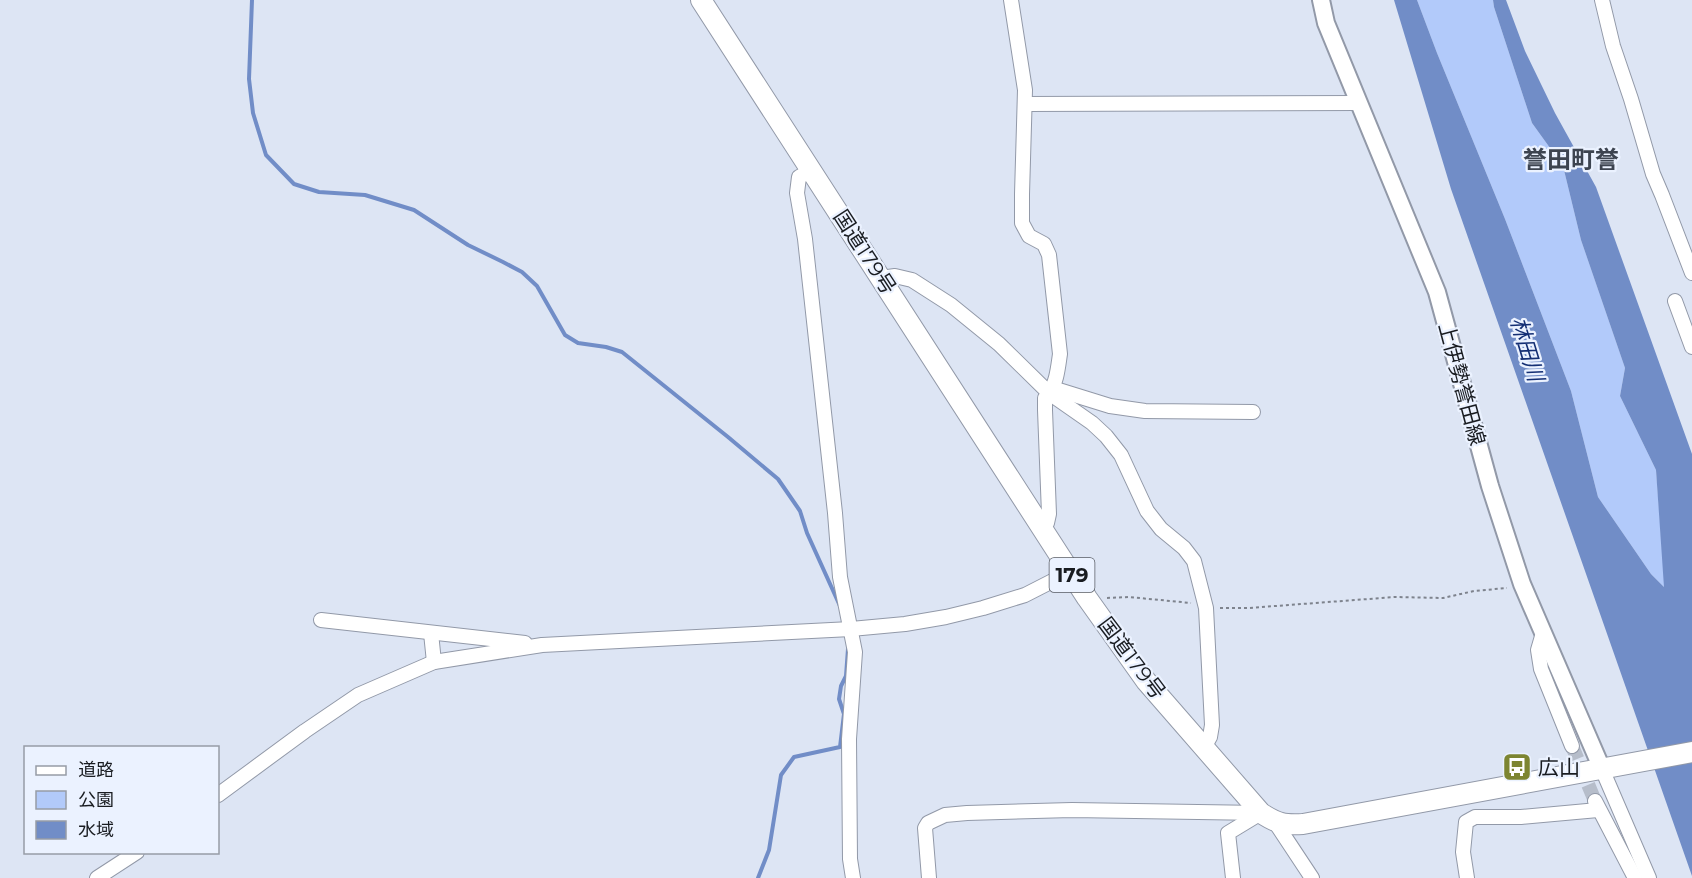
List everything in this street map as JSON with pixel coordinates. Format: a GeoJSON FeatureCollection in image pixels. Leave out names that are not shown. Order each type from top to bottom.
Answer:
{"type":"FeatureCollection","features":[{"type":"Feature","properties":{"kind":"highway","name":"国道179号"},"geometry":{"type":"LineString","coordinates":[[701,0],[1087,598],[1146,681],[1268,817]]}},
{"type":"Feature","properties":{"kind":"highway"},"geometry":{"type":"LineString","coordinates":[[1268,817],[1290,824],[1304,824],[1692,752]]}},
{"type":"Feature","properties":{"kind":"main road","name":"上伊勢誉田線"},"geometry":{"type":"LineString","coordinates":[[1321,0],[1326,22],[1437,292],[1490,486],[1522,584],[1602,769]]}},
{"type":"Feature","properties":{"kind":"street"},"geometry":{"type":"LineString","coordinates":[[1011,0],[1025,90],[1022,224],[1029,236],[1044,244],[1049,255],[1060,354],[1058,371],[1046,398],[1049,514],[1047,523],[1042,529]]}},
{"type":"Feature","properties":{"kind":"street"},"geometry":{"type":"LineString","coordinates":[[1602,0],[1613,46],[1653,174],[1692,273]]}},
{"type":"Feature","properties":{"kind":"street"},"geometry":{"type":"LineString","coordinates":[[1024,104],[1359,103]]}},
{"type":"Feature","properties":{"kind":"street"},"geometry":{"type":"LineString","coordinates":[[812,170],[799,177],[797,193],[807,263],[840,577],[847,629],[855,652],[849,739],[850,859],[853,878]]}},
{"type":"Feature","properties":{"kind":"street"},"geometry":{"type":"LineString","coordinates":[[881,278],[895,276],[912,280],[951,305],[999,344],[1050,391],[1092,423],[1121,455],[1148,511],[1161,529],[1184,548],[1194,561],[1206,608],[1212,725],[1210,737],[1204,748]]}},
{"type":"Feature","properties":{"kind":"street"},"geometry":{"type":"LineString","coordinates":[[1675,301],[1692,347]]}},
{"type":"Feature","properties":{"kind":"street"},"geometry":{"type":"LineString","coordinates":[[1050,391],[1110,406],[1145,411],[1253,412]]}},
{"type":"Feature","properties":{"kind":"street"},"geometry":{"type":"LineString","coordinates":[[219,794],[358,695],[434,662],[542,645],[905,624],[983,608],[1024,595],[1070,572]]}},
{"type":"Feature","properties":{"kind":"street"},"geometry":{"type":"LineString","coordinates":[[321,621],[542,645]]}},
{"type":"Feature","properties":{"kind":"street"},"geometry":{"type":"LineString","coordinates":[[431,633],[434,662]]}},
{"type":"Feature","properties":{"kind":"street"},"geometry":{"type":"LineString","coordinates":[[1543,633],[1538,650],[1540,669],[1572,746]]}},
{"type":"Feature","properties":{"kind":"street"},"geometry":{"type":"LineString","coordinates":[[1602,769],[1649,878]]}},
{"type":"Feature","properties":{"kind":"street"},"geometry":{"type":"LineString","coordinates":[[1467,878],[1463,852],[1466,822],[1475,817],[1521,817],[1597,806],[1635,878]]}},
{"type":"Feature","properties":{"kind":"street"},"geometry":{"type":"LineString","coordinates":[[929,878],[925,828],[928,823],[945,815],[1072,810],[1268,817]]}},
{"type":"Feature","properties":{"kind":"street"},"geometry":{"type":"LineString","coordinates":[[1233,878],[1228,833],[1268,817]]}},
{"type":"Feature","properties":{"kind":"street"},"geometry":{"type":"LineString","coordinates":[[1268,817],[1312,878]]}},
{"type":"Feature","properties":{"kind":"street"},"geometry":{"type":"LineString","coordinates":[[97,878],[134,854]]}},
{"type":"Feature","properties":{"kind":"path"},"geometry":{"type":"LineString","coordinates":[[1087,598],[1129,597],[1191,603],[1206,608],[1249,608],[1395,597],[1443,598],[1522,584]]}},
{"type":"Feature","properties":{"kind":"green space"},"geometry":{"type":"Polygon","coordinates":[[[1417,0],[1493,0],[1532,123],[1563,166],[1581,240],[1625,368],[1620,396],[1656,470],[1665,588],[1651,574],[1598,497],[1571,391],[1417,0]]]}},
{"type":"Feature","properties":{"kind":"water","name":"林田川"},"geometry":{"type":"Polygon","coordinates":[[[1394,0],[1417,0],[1571,391],[1598,497],[1651,574],[1664,587],[1656,470],[1620,396],[1625,368],[1581,240],[1563,166],[1532,123],[1493,0],[1506,0],[1525,51],[1555,113],[1596,187],[1692,454],[1692,876],[1451,189],[1394,0]]]}},
{"type":"Feature","properties":{"kind":"waterway"},"geometry":{"type":"LineString","coordinates":[[252,0],[249,79],[253,113],[266,155],[294,184],[319,192],[365,195],[414,210],[468,245],[522,272],[537,286],[565,335],[578,343],[622,352],[778,479],[800,511],[807,533],[840,606]]}},
{"type":"Feature","properties":{"kind":"waterway"},"geometry":{"type":"LineString","coordinates":[[758,878],[769,850],[781,775],[794,757],[840,747],[844,714],[839,699],[841,686],[846,676],[848,649]]}},
{"type":"Feature","properties":{"kind":"tunnel"},"geometry":{"type":"LineString","coordinates":[[1572,746],[1595,801]]}},
{"type":"Feature","properties":{"kind":"place","name":"広山"},"geometry":{"type":"Point","coordinates":[1517,767]}},
{"type":"Feature","properties":{"kind":"district","name":"誉田町誉"},"geometry":{"type":"Point","coordinates":[1571,159]}}]}
